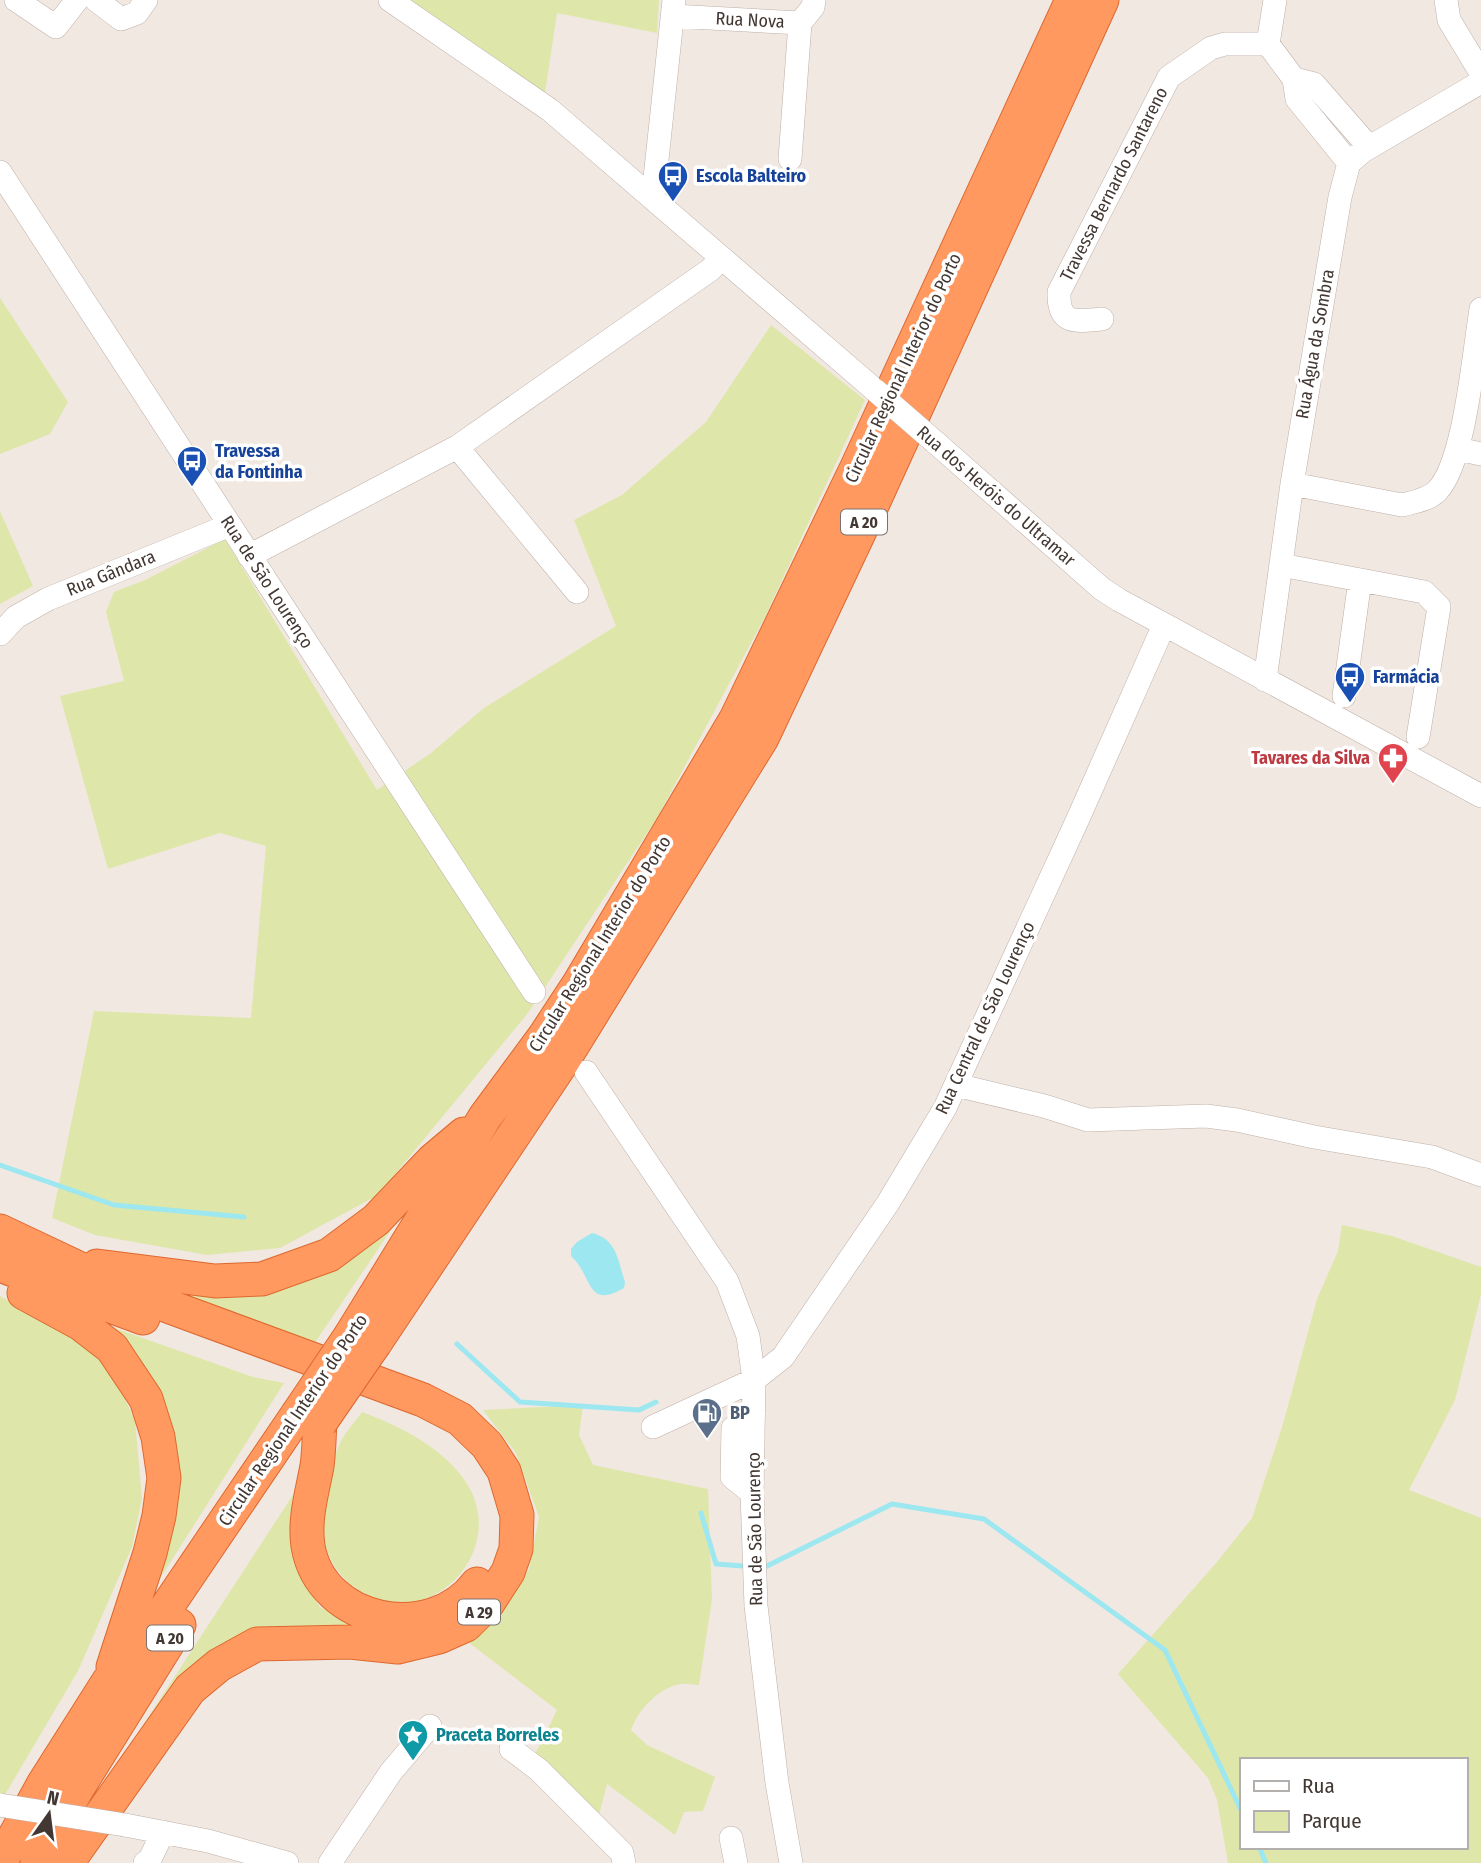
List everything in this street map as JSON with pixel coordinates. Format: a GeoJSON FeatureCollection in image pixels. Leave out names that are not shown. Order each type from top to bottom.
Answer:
{"type":"FeatureCollection","features":[{"type":"Feature","properties":{"kind":"highway","name":"Circular Regional Interior do Porto"},"geometry":{"type":"LineString","coordinates":[[37,1863],[76,1789],[162,1650],[363,1339],[485,1117],[544,1037],[580,982],[736,719],[858,466],[1072,0]]}},
{"type":"Feature","properties":{"kind":"highway","name":"Circular Regional Interior do Porto"},"geometry":{"type":"LineString","coordinates":[[363,1339],[403,1303],[561,1064],[762,738],[874,501],[1102,0]]}},
{"type":"Feature","properties":{"kind":"highway","name":"A 29"},"geometry":{"type":"LineString","coordinates":[[70,1263],[215,1282],[262,1279],[329,1255],[376,1220],[432,1161],[485,1117]]}},
{"type":"Feature","properties":{"kind":"highway","name":"A 29"},"geometry":{"type":"LineString","coordinates":[[0,1231],[127,1291],[423,1400],[460,1419],[486,1445],[503,1471],[517,1515],[516,1549],[508,1572],[488,1602],[466,1625],[439,1637],[398,1647],[350,1642],[257,1644],[219,1665],[190,1689],[67,1863]]}},
{"type":"Feature","properties":{"kind":"highway","name":"A 29"},"geometry":{"type":"LineString","coordinates":[[0,1265],[396,1410],[444,1436],[474,1462],[488,1484],[497,1518],[492,1553],[475,1587],[458,1604],[420,1620],[383,1620],[344,1603],[320,1577],[308,1548],[307,1522],[317,1466],[309,1419]]}},
{"type":"Feature","properties":{"kind":"highway"},"geometry":{"type":"LineString","coordinates":[[0,1272],[30,1297],[81,1324],[113,1348],[146,1399],[158,1437],[164,1478],[159,1516],[150,1553],[108,1682]]}},
{"type":"Feature","properties":{"kind":"highway","name":"Circular Regional Interior do Porto"},"geometry":{"type":"LineString","coordinates":[[0,1863],[44,1783],[108,1682],[155,1626],[309,1419]]}},
{"type":"Feature","properties":{"kind":"street"},"geometry":{"type":"LineString","coordinates":[[16,0],[56,27],[77,0]]}},
{"type":"Feature","properties":{"kind":"street"},"geometry":{"type":"LineString","coordinates":[[96,0],[121,19],[136,13],[145,0]]}},
{"type":"Feature","properties":{"kind":"street","name":"Rua dos Heróis do Ultramar"},"geometry":{"type":"LineString","coordinates":[[390,0],[550,110],[1102,589],[1481,796]]}},
{"type":"Feature","properties":{"kind":"street","name":"Rua Nova"},"geometry":{"type":"LineString","coordinates":[[674,8],[800,23],[813,7],[814,0]]}},
{"type":"Feature","properties":{"kind":"street"},"geometry":{"type":"LineString","coordinates":[[1275,0],[1268,44],[1294,79],[1297,99],[1349,163],[1369,148],[1481,82]]}},
{"type":"Feature","properties":{"kind":"street"},"geometry":{"type":"LineString","coordinates":[[1446,0],[1448,20],[1481,73]]}},
{"type":"Feature","properties":{"kind":"street"},"geometry":{"type":"LineString","coordinates":[[653,197],[674,8]]}},
{"type":"Feature","properties":{"kind":"street"},"geometry":{"type":"LineString","coordinates":[[790,159],[800,23]]}},
{"type":"Feature","properties":{"kind":"street","name":"Travessa Bernardo Santareno"},"geometry":{"type":"LineString","coordinates":[[1102,319],[1074,321],[1066,318],[1059,303],[1059,292],[1170,78],[1196,56],[1211,48],[1225,44],[1268,44]]}},
{"type":"Feature","properties":{"kind":"street"},"geometry":{"type":"LineString","coordinates":[[1294,79],[1314,84],[1369,148]]}},
{"type":"Feature","properties":{"kind":"street","name":"Rua Água da Sombra"},"geometry":{"type":"LineString","coordinates":[[1265,680],[1292,484],[1340,197],[1349,163]]}},
{"type":"Feature","properties":{"kind":"street","name":"Rua de São Lourenço"},"geometry":{"type":"LineString","coordinates":[[1,176],[534,992]]}},
{"type":"Feature","properties":{"kind":"street"},"geometry":{"type":"LineString","coordinates":[[249,556],[457,447],[710,270],[722,258]]}},
{"type":"Feature","properties":{"kind":"street"},"geometry":{"type":"LineString","coordinates":[[1292,484],[1402,505],[1436,492],[1448,477],[1458,449],[1481,309]]}},
{"type":"Feature","properties":{"kind":"street"},"geometry":{"type":"LineString","coordinates":[[457,447],[578,592]]}},
{"type":"Feature","properties":{"kind":"street"},"geometry":{"type":"LineString","coordinates":[[1458,449],[1481,454]]}},
{"type":"Feature","properties":{"kind":"street","name":"Rua Gândara"},"geometry":{"type":"LineString","coordinates":[[0,634],[16,617],[48,599],[230,525]]}},
{"type":"Feature","properties":{"kind":"street"},"geometry":{"type":"LineString","coordinates":[[1281,565],[1423,592],[1439,607],[1418,737]]}},
{"type":"Feature","properties":{"kind":"street"},"geometry":{"type":"LineString","coordinates":[[1344,696],[1360,580]]}},
{"type":"Feature","properties":{"kind":"street","name":"Rua Central de São Lourenço"},"geometry":{"type":"LineString","coordinates":[[653,1427],[754,1380],[783,1357],[888,1203],[956,1085],[1164,625]]}},
{"type":"Feature","properties":{"kind":"street","name":"Rua de São Lourenço"},"geometry":{"type":"LineString","coordinates":[[586,1072],[727,1281],[748,1336],[754,1380],[752,1493],[756,1606],[777,1783],[791,1863]]}},
{"type":"Feature","properties":{"kind":"street"},"geometry":{"type":"LineString","coordinates":[[956,1085],[1044,1106],[1088,1120],[1206,1116],[1237,1120],[1314,1137],[1432,1157],[1481,1175]]}},
{"type":"Feature","properties":{"kind":"street"},"geometry":{"type":"LineString","coordinates":[[330,1863],[391,1772],[430,1726]]}},
{"type":"Feature","properties":{"kind":"street"},"geometry":{"type":"LineString","coordinates":[[511,1749],[539,1770],[622,1853],[624,1863]]}},
{"type":"Feature","properties":{"kind":"street"},"geometry":{"type":"LineString","coordinates":[[0,1805],[208,1841],[288,1863]]}},
{"type":"Feature","properties":{"kind":"street"},"geometry":{"type":"LineString","coordinates":[[145,1863],[150,1859],[163,1832]]}},
{"type":"Feature","properties":{"kind":"street"},"geometry":{"type":"LineString","coordinates":[[731,1838],[736,1863]]}},
{"type":"Feature","properties":{"kind":"green space"},"geometry":{"type":"Polygon","coordinates":[[[408,0],[659,0],[657,33],[557,13],[545,93],[408,0]]]}},
{"type":"Feature","properties":{"kind":"green space"},"geometry":{"type":"Polygon","coordinates":[[[0,298],[68,402],[50,434],[0,454],[0,298]]]}},
{"type":"Feature","properties":{"kind":"green space"},"geometry":{"type":"Polygon","coordinates":[[[771,325],[865,400],[765,617],[657,818],[528,1013],[378,1195],[280,1248],[207,1255],[95,1235],[52,1218],[94,1011],[251,1018],[266,846],[220,833],[108,869],[60,696],[124,681],[106,612],[114,592],[145,580],[225,539],[377,790],[431,753],[484,708],[616,626],[574,520],[622,495],[706,422],[771,325]]]}},
{"type":"Feature","properties":{"kind":"green space"},"geometry":{"type":"Polygon","coordinates":[[[0,511],[33,586],[0,604],[0,511]]]}},
{"type":"Feature","properties":{"kind":"green space"},"geometry":{"type":"Polygon","coordinates":[[[420,1187],[312,1347],[176,1296],[177,1289],[249,1290],[420,1187]]]}},
{"type":"Feature","properties":{"kind":"green space"},"geometry":{"type":"Polygon","coordinates":[[[1342,1225],[1392,1236],[1481,1267],[1481,1294],[1455,1400],[1409,1490],[1481,1518],[1481,1863],[1228,1863],[1217,1800],[1208,1778],[1118,1674],[1217,1562],[1252,1518],[1283,1424],[1317,1299],[1338,1251],[1342,1225]]]}},
{"type":"Feature","properties":{"kind":"green space"},"geometry":{"type":"Polygon","coordinates":[[[0,1296],[103,1353],[135,1420],[142,1498],[132,1547],[78,1671],[0,1803],[0,1296]]]}},
{"type":"Feature","properties":{"kind":"green space"},"geometry":{"type":"Polygon","coordinates":[[[106,1325],[253,1377],[284,1383],[144,1604],[174,1494],[106,1325]]]}},
{"type":"Feature","properties":{"kind":"green space"},"geometry":{"type":"Polygon","coordinates":[[[583,1405],[579,1435],[593,1465],[708,1489],[712,1599],[699,1685],[681,1684],[657,1695],[644,1707],[631,1730],[647,1745],[715,1777],[703,1811],[684,1812],[675,1835],[607,1784],[599,1815],[534,1756],[557,1710],[464,1639],[494,1616],[529,1569],[539,1517],[516,1453],[483,1410],[583,1405]]]}},
{"type":"Feature","properties":{"kind":"green space"},"geometry":{"type":"Polygon","coordinates":[[[362,1412],[402,1429],[439,1453],[460,1474],[475,1501],[479,1528],[472,1554],[458,1576],[438,1593],[413,1602],[386,1601],[357,1589],[336,1569],[325,1542],[325,1505],[335,1454],[342,1439],[362,1412]]]}},
{"type":"Feature","properties":{"kind":"green space"},"geometry":{"type":"Polygon","coordinates":[[[302,1481],[291,1535],[299,1575],[320,1607],[355,1625],[401,1635],[259,1636],[91,1805],[302,1481]]]}},
{"type":"Feature","properties":{"kind":"water"},"geometry":{"type":"Polygon","coordinates":[[[592,1233],[607,1240],[618,1259],[625,1282],[624,1288],[612,1294],[596,1293],[571,1256],[571,1249],[577,1242],[592,1233]]]}},
{"type":"Feature","properties":{"kind":"waterway"},"geometry":{"type":"LineString","coordinates":[[0,1165],[114,1205],[244,1217]]}},
{"type":"Feature","properties":{"kind":"waterway"},"geometry":{"type":"LineString","coordinates":[[457,1344],[520,1402],[639,1410],[656,1402]]}},
{"type":"Feature","properties":{"kind":"waterway"},"geometry":{"type":"LineString","coordinates":[[765,1567],[892,1504],[984,1519],[1165,1650],[1240,1808]]}},
{"type":"Feature","properties":{"kind":"waterway"},"geometry":{"type":"LineString","coordinates":[[701,1513],[716,1564],[743,1566]]}},
{"type":"Feature","properties":{"kind":"waterway"},"geometry":{"type":"LineString","coordinates":[[1260,1849],[1266,1863]]}},
{"type":"Feature","properties":{"kind":"place","name":"Escola Balteiro"},"geometry":{"type":"Point","coordinates":[673,203]}},
{"type":"Feature","properties":{"kind":"place","name":"Travessa da Fontinha"},"geometry":{"type":"Point","coordinates":[192,488]}},
{"type":"Feature","properties":{"kind":"place","name":"Farmácia"},"geometry":{"type":"Point","coordinates":[1350,704]}},
{"type":"Feature","properties":{"kind":"place","name":"Tavares da Silva"},"geometry":{"type":"Point","coordinates":[1393,785]}},
{"type":"Feature","properties":{"kind":"place","name":"BP"},"geometry":{"type":"Point","coordinates":[707,1440]}},
{"type":"Feature","properties":{"kind":"place","name":"Praceta Borreles"},"geometry":{"type":"Point","coordinates":[413,1762]}}]}
